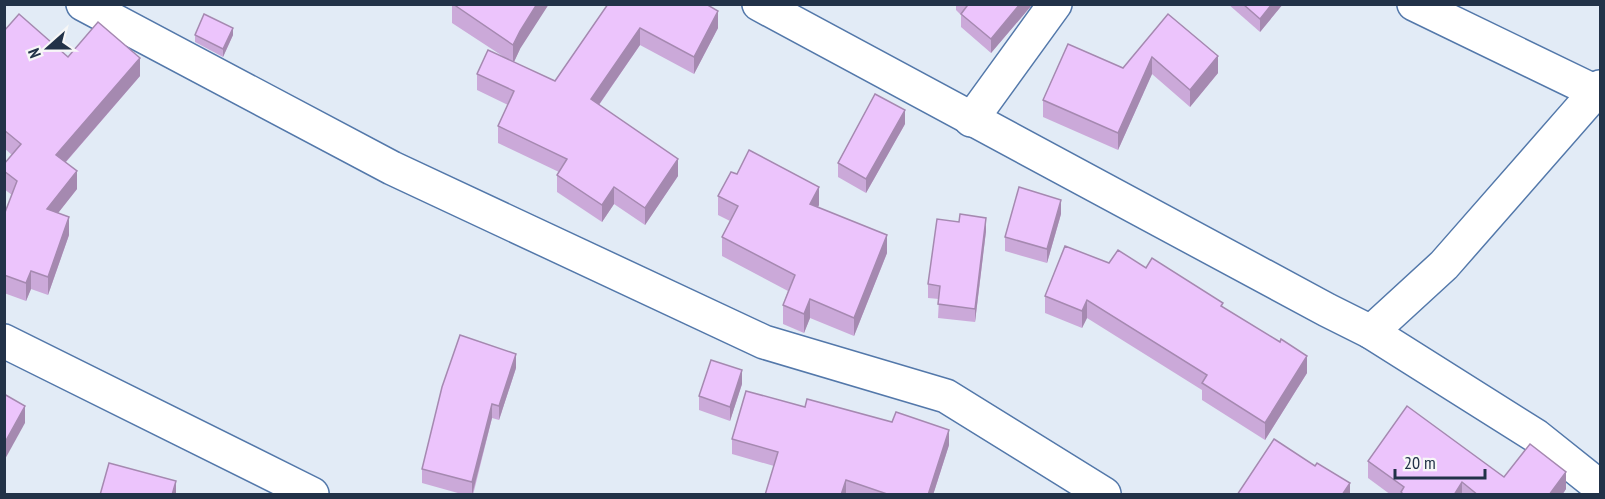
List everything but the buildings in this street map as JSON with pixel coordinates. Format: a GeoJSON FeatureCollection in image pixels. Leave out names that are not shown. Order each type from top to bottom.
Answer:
{"type":"FeatureCollection","features":[{"type":"Feature","properties":{"kind":"street"},"geometry":{"type":"LineString","coordinates":[[83,4],[392,168],[764,342],[946,396],[1104,495]]}},
{"type":"Feature","properties":{"kind":"street"},"geometry":{"type":"LineString","coordinates":[[759,4],[971,120],[1371,332],[1536,436],[1600,487]]}},
{"type":"Feature","properties":{"kind":"street"},"geometry":{"type":"LineString","coordinates":[[971,120],[1055,4]]}},
{"type":"Feature","properties":{"kind":"street"},"geometry":{"type":"LineString","coordinates":[[1371,332],[1444,265],[1599,91],[1414,4]]}},
{"type":"Feature","properties":{"kind":"street"},"geometry":{"type":"LineString","coordinates":[[4,341],[312,495]]}}]}
